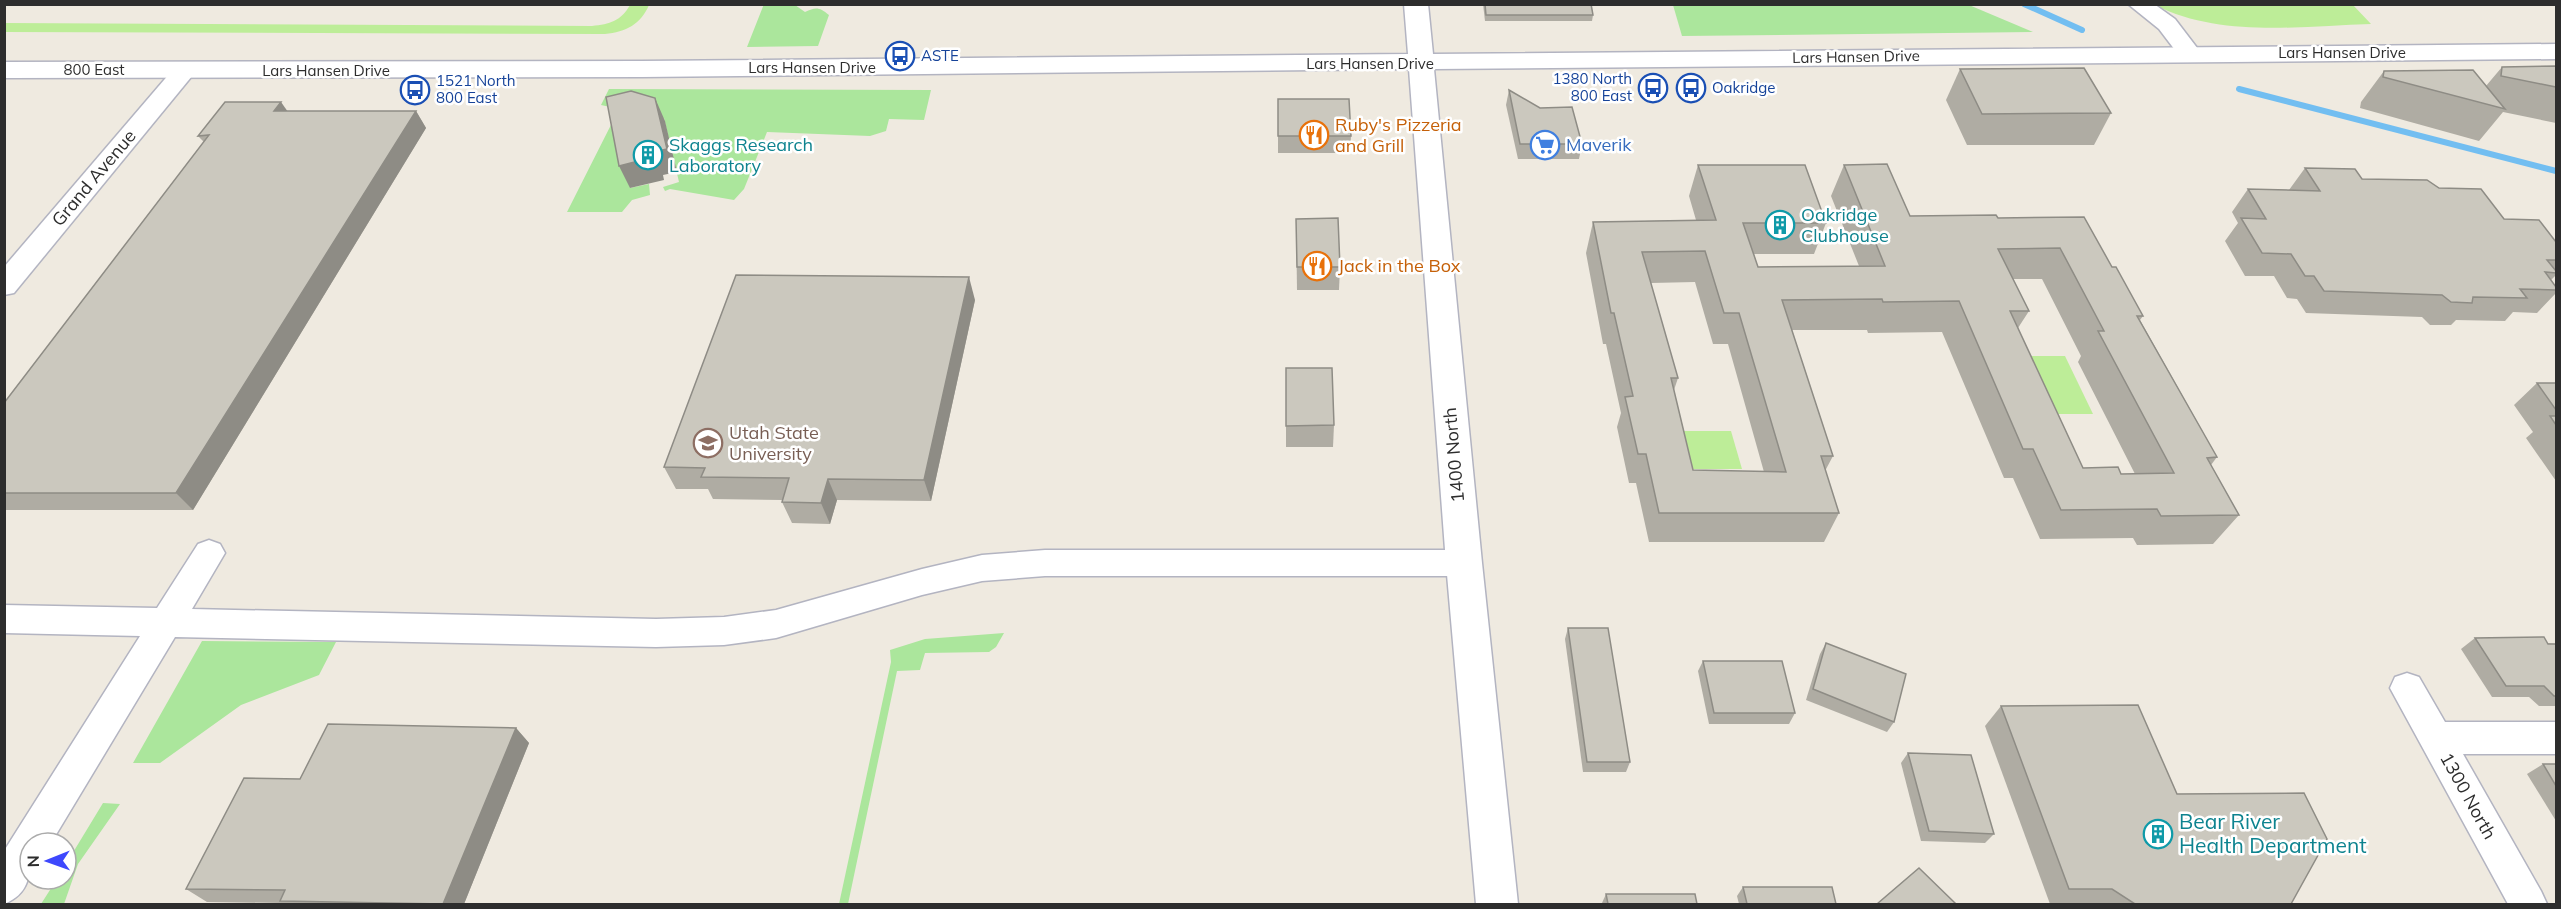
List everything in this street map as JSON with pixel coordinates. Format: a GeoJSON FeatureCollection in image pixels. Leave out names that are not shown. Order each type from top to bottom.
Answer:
{"type":"FeatureCollection","features":[{"type":"Feature","properties":{"kind":"main road","name":"1400 North"},"geometry":{"type":"LineString","coordinates":[[1416,4],[1419,63],[1497,904]]}},
{"type":"Feature","properties":{"kind":"main road","name":"Lars Hansen Drive"},"geometry":{"type":"LineString","coordinates":[[184,71],[551,71],[2188,53],[2556,52]]}},
{"type":"Feature","properties":{"kind":"main road","name":"800 East"},"geometry":{"type":"LineString","coordinates":[[4,70],[184,71]]}},
{"type":"Feature","properties":{"kind":"street"},"geometry":{"type":"LineString","coordinates":[[2139,4],[2167,24],[2188,53]]}},
{"type":"Feature","properties":{"kind":"street","name":"Grand Avenue"},"geometry":{"type":"LineString","coordinates":[[4,286],[184,71]]}},
{"type":"Feature","properties":{"kind":"street"},"geometry":{"type":"LineString","coordinates":[[38,831],[209,553]]}},
{"type":"Feature","properties":{"kind":"street"},"geometry":{"type":"LineString","coordinates":[[4,620],[656,633],[724,631],[794,620],[922,582],[982,568],[1045,563],[1464,563]]}},
{"type":"Feature","properties":{"kind":"street","name":"1300 North"},"geometry":{"type":"LineString","coordinates":[[2407,688],[2528,904]]}},
{"type":"Feature","properties":{"kind":"street"},"geometry":{"type":"LineString","coordinates":[[2435,738],[2556,738]]}},
{"type":"Feature","properties":{"kind":"street"},"geometry":{"type":"LineString","coordinates":[[4,886],[18,863]]}},
{"type":"Feature","properties":{"kind":"green space"},"geometry":{"type":"Polygon","coordinates":[[[764,4],[795,5],[805,12],[812,9],[823,10],[829,15],[818,46],[747,47],[764,4]]]}},
{"type":"Feature","properties":{"kind":"green space"},"geometry":{"type":"Polygon","coordinates":[[[630,5],[649,5],[642,17],[632,26],[605,34],[4,32],[5,23],[592,26],[614,21],[623,15],[630,5]]]}},
{"type":"Feature","properties":{"kind":"green space"},"geometry":{"type":"Polygon","coordinates":[[[1673,5],[1969,5],[2033,32],[1682,36],[1673,5]]]}},
{"type":"Feature","properties":{"kind":"green space"},"geometry":{"type":"Polygon","coordinates":[[[2155,5],[2353,5],[2371,24],[2289,28],[2233,26],[2180,15],[2155,5]]]}},
{"type":"Feature","properties":{"kind":"green space"},"geometry":{"type":"Polygon","coordinates":[[[609,89],[931,90],[924,120],[889,119],[886,131],[870,136],[767,132],[744,189],[734,200],[670,189],[665,191],[663,187],[679,182],[664,118],[651,120],[630,188],[649,184],[650,195],[632,200],[622,212],[567,212],[619,109],[601,105],[609,89]]]}},
{"type":"Feature","properties":{"kind":"green space"},"geometry":{"type":"Polygon","coordinates":[[[2008,356],[2065,356],[2093,414],[2034,414],[2008,356]]]}},
{"type":"Feature","properties":{"kind":"green space"},"geometry":{"type":"Polygon","coordinates":[[[1681,431],[1731,431],[1742,469],[1690,469],[1681,431]]]}},
{"type":"Feature","properties":{"kind":"green space"},"geometry":{"type":"Polygon","coordinates":[[[1004,633],[996,647],[989,652],[925,653],[920,670],[897,671],[848,904],[839,904],[891,662],[890,650],[925,639],[1004,633]]]}},
{"type":"Feature","properties":{"kind":"green space"},"geometry":{"type":"Polygon","coordinates":[[[202,641],[336,642],[319,675],[241,705],[160,763],[133,763],[202,641]]]}},
{"type":"Feature","properties":{"kind":"green space"},"geometry":{"type":"Polygon","coordinates":[[[103,803],[120,804],[78,864],[78,844],[103,803]]]}},
{"type":"Feature","properties":{"kind":"green space"},"geometry":{"type":"Polygon","coordinates":[[[49,891],[69,891],[64,904],[41,904],[49,891]]]}},
{"type":"Feature","properties":{"kind":"building"},"geometry":{"type":"Polygon","coordinates":[[[1485,4],[1591,4],[1593,15],[1486,15],[1485,4]]]}},
{"type":"Feature","properties":{"kind":"building"},"geometry":{"type":"Polygon","coordinates":[[[2556,66],[2556,87],[2501,76],[2502,67],[2556,66]]]}},
{"type":"Feature","properties":{"kind":"building"},"geometry":{"type":"Polygon","coordinates":[[[2084,68],[2111,113],[1982,114],[1960,69],[2084,68]]]}},
{"type":"Feature","properties":{"kind":"building"},"geometry":{"type":"Polygon","coordinates":[[[2473,70],[2505,109],[2383,77],[2384,71],[2473,70]]]}},
{"type":"Feature","properties":{"kind":"building"},"geometry":{"type":"Polygon","coordinates":[[[1509,90],[1540,108],[1572,107],[1582,144],[1520,144],[1509,90]]]}},
{"type":"Feature","properties":{"kind":"building"},"geometry":{"type":"Polygon","coordinates":[[[631,91],[655,98],[667,149],[653,152],[654,157],[619,166],[606,97],[631,91]]]}},
{"type":"Feature","properties":{"kind":"building"},"geometry":{"type":"Polygon","coordinates":[[[1278,99],[1349,99],[1351,136],[1278,136],[1278,99]]]}},
{"type":"Feature","properties":{"kind":"building"},"geometry":{"type":"Polygon","coordinates":[[[225,102],[281,102],[274,111],[416,111],[176,493],[4,493],[4,403],[209,135],[198,136],[225,102]]]}},
{"type":"Feature","properties":{"kind":"building"},"geometry":{"type":"Polygon","coordinates":[[[1887,164],[1910,216],[2084,217],[2112,267],[2116,267],[2143,316],[2137,316],[2217,457],[2207,458],[2239,515],[2161,516],[2157,509],[2061,510],[2033,449],[2023,449],[1959,301],[1883,302],[1882,299],[1782,300],[1833,456],[1821,456],[1839,513],[1659,513],[1646,454],[1638,454],[1625,397],[1633,396],[1614,313],[1611,313],[1593,222],[1716,220],[1698,165],[1805,165],[1826,223],[1743,223],[1758,267],[1885,266],[1844,165],[1887,164]],[[2060,248],[1998,249],[2029,311],[2010,311],[2083,468],[2118,467],[2121,474],[2174,473],[2098,331],[2104,331],[2060,248]],[[1705,251],[1642,252],[1678,378],[1671,378],[1693,470],[1786,472],[1739,313],[1724,313],[1705,251]]]}},
{"type":"Feature","properties":{"kind":"building"},"geometry":{"type":"Polygon","coordinates":[[[2305,168],[2355,169],[2362,179],[2427,180],[2439,188],[2481,189],[2504,219],[2539,220],[2556,242],[2556,260],[2547,260],[2556,273],[2545,272],[2556,290],[2520,289],[2527,298],[2473,297],[2472,303],[2451,302],[2442,295],[2324,291],[2314,276],[2305,276],[2291,254],[2262,253],[2241,218],[2266,219],[2248,189],[2320,191],[2305,168]]]}},
{"type":"Feature","properties":{"kind":"building"},"geometry":{"type":"Polygon","coordinates":[[[1338,218],[1340,267],[1297,267],[1296,219],[1338,218]]]}},
{"type":"Feature","properties":{"kind":"building"},"geometry":{"type":"Polygon","coordinates":[[[736,275],[969,277],[924,480],[828,479],[821,503],[782,502],[789,478],[701,477],[705,468],[664,467],[736,275]]]}},
{"type":"Feature","properties":{"kind":"building"},"geometry":{"type":"Polygon","coordinates":[[[1286,368],[1332,368],[1334,425],[1286,426],[1286,368]]]}},
{"type":"Feature","properties":{"kind":"building"},"geometry":{"type":"Polygon","coordinates":[[[2537,383],[2556,383],[2556,410],[2537,383]]]}},
{"type":"Feature","properties":{"kind":"building"},"geometry":{"type":"Polygon","coordinates":[[[2550,416],[2556,416],[2556,425],[2550,416]]]}},
{"type":"Feature","properties":{"kind":"building"},"geometry":{"type":"Polygon","coordinates":[[[1568,628],[1608,628],[1630,762],[1587,762],[1568,628]]]}},
{"type":"Feature","properties":{"kind":"building"},"geometry":{"type":"Polygon","coordinates":[[[2544,637],[2548,644],[2556,644],[2556,696],[2544,686],[2506,686],[2475,638],[2544,637]]]}},
{"type":"Feature","properties":{"kind":"building"},"geometry":{"type":"Polygon","coordinates":[[[1826,643],[1906,674],[1894,722],[1813,689],[1826,643]]]}},
{"type":"Feature","properties":{"kind":"building"},"geometry":{"type":"Polygon","coordinates":[[[1703,661],[1782,661],[1795,713],[1714,713],[1703,661]]]}},
{"type":"Feature","properties":{"kind":"building","name":"Bear River Health Department"},"geometry":{"type":"Polygon","coordinates":[[[2138,705],[2177,794],[2304,793],[2327,839],[2291,904],[2135,904],[2112,889],[2069,889],[2001,706],[2138,705]]]}},
{"type":"Feature","properties":{"kind":"building"},"geometry":{"type":"Polygon","coordinates":[[[328,724],[516,728],[443,904],[280,901],[285,890],[186,889],[244,778],[300,779],[328,724]]]}},
{"type":"Feature","properties":{"kind":"building"},"geometry":{"type":"Polygon","coordinates":[[[1908,753],[1971,755],[1994,834],[1929,831],[1908,753]]]}},
{"type":"Feature","properties":{"kind":"building"},"geometry":{"type":"Polygon","coordinates":[[[2543,764],[2556,764],[2556,786],[2543,764]]]}},
{"type":"Feature","properties":{"kind":"building"},"geometry":{"type":"Polygon","coordinates":[[[1919,868],[1956,904],[1877,904],[1919,868]]]}},
{"type":"Feature","properties":{"kind":"building"},"geometry":{"type":"Polygon","coordinates":[[[1743,887],[1832,887],[1836,904],[1747,904],[1743,887]]]}},
{"type":"Feature","properties":{"kind":"building"},"geometry":{"type":"Polygon","coordinates":[[[1606,894],[1695,894],[1697,904],[1608,904],[1606,894]]]}},
{"type":"Feature","properties":{"kind":"waterway"},"geometry":{"type":"LineString","coordinates":[[2024,4],[2082,30]]}},
{"type":"Feature","properties":{"kind":"waterway"},"geometry":{"type":"LineString","coordinates":[[2239,89],[2556,171]]}},
{"type":"Feature","properties":{"kind":"place","name":"ASTE"},"geometry":{"type":"Point","coordinates":[900,56]}},
{"type":"Feature","properties":{"kind":"place","name":"1380 North 800 East"},"geometry":{"type":"Point","coordinates":[1653,88]}},
{"type":"Feature","properties":{"kind":"place","name":"Oakridge"},"geometry":{"type":"Point","coordinates":[1691,88]}},
{"type":"Feature","properties":{"kind":"place","name":"1521 North 800 East"},"geometry":{"type":"Point","coordinates":[415,90]}},
{"type":"Feature","properties":{"kind":"place","name":"Ruby's Pizzeria and Grill"},"geometry":{"type":"Point","coordinates":[1314,135]}},
{"type":"Feature","properties":{"kind":"place","name":"Maverik"},"geometry":{"type":"Point","coordinates":[1545,145]}},
{"type":"Feature","properties":{"kind":"place","name":"Skaggs Research Laboratory"},"geometry":{"type":"Point","coordinates":[648,155]}},
{"type":"Feature","properties":{"kind":"place","name":"Oakridge Clubhouse"},"geometry":{"type":"Point","coordinates":[1780,225]}},
{"type":"Feature","properties":{"kind":"place","name":"Jack in the Box"},"geometry":{"type":"Point","coordinates":[1317,266]}},
{"type":"Feature","properties":{"kind":"place","name":"Utah State University"},"geometry":{"type":"Point","coordinates":[708,443]}},
{"type":"Feature","properties":{"kind":"place","name":"Bear River Health Department"},"geometry":{"type":"Point","coordinates":[2158,834]}}]}
